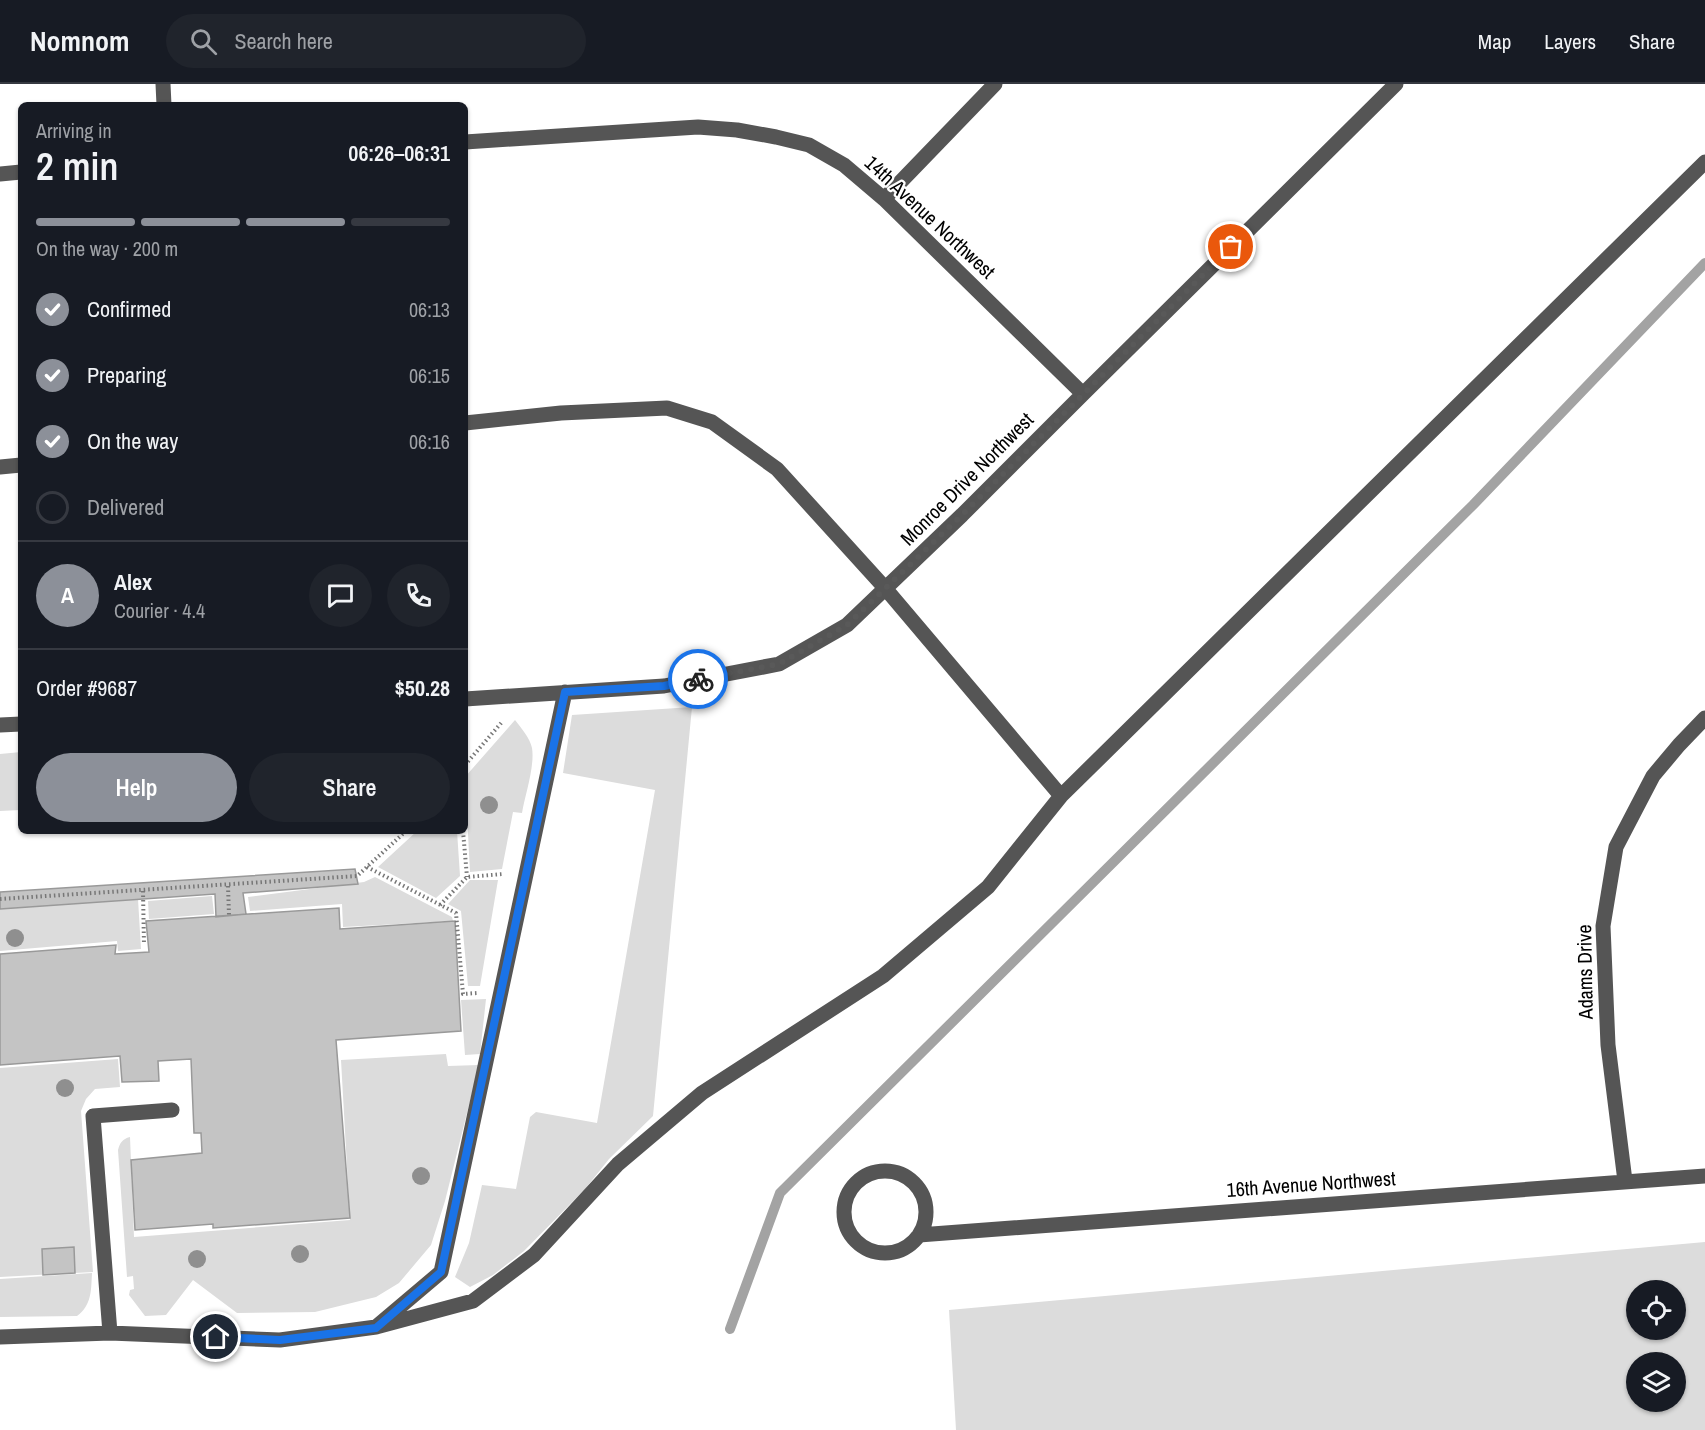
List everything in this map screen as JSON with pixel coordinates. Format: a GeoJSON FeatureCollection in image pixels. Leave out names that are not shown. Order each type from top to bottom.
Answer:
{"type":"FeatureCollection","features":[{"type":"Feature","properties":{"kind":"street"},"geometry":{"type":"LineString","coordinates":[[163,84],[164,102]]}},
{"type":"Feature","properties":{"kind":"street"},"geometry":{"type":"LineString","coordinates":[[884,199],[995,84]]}},
{"type":"Feature","properties":{"kind":"street","name":"Monroe Drive Northwest"},"geometry":{"type":"LineString","coordinates":[[468,699],[664,686],[779,664],[847,625],[962,515],[1396,84]]}},
{"type":"Feature","properties":{"kind":"street","name":"14th Avenue Northwest"},"geometry":{"type":"LineString","coordinates":[[468,142],[698,127],[776,136],[809,145],[844,165],[884,199],[1083,394]]}},
{"type":"Feature","properties":{"kind":"street"},"geometry":{"type":"LineString","coordinates":[[0,1337],[110,1333],[280,1340],[376,1328],[473,1301],[534,1255],[618,1164],[702,1093],[883,976],[988,887],[1061,796],[1705,162]]}},
{"type":"Feature","properties":{"kind":"street"},"geometry":{"type":"LineString","coordinates":[[0,174],[18,172]]}},
{"type":"Feature","properties":{"kind":"street"},"geometry":{"type":"LineString","coordinates":[[468,423],[561,413],[667,408],[712,422],[777,469],[885,588],[1061,796]]}},
{"type":"Feature","properties":{"kind":"street"},"geometry":{"type":"LineString","coordinates":[[0,467],[18,465]]}},
{"type":"Feature","properties":{"kind":"street"},"geometry":{"type":"LineString","coordinates":[[376,1328],[441,1272],[565,692]]}},
{"type":"Feature","properties":{"kind":"street","name":"Adams Drive"},"geometry":{"type":"LineString","coordinates":[[1625,1182],[1608,1045],[1603,926],[1614,858],[1616,847],[1653,776],[1705,718]]}},
{"type":"Feature","properties":{"kind":"street"},"geometry":{"type":"LineString","coordinates":[[0,725],[18,724]]}},
{"type":"Feature","properties":{"kind":"street"},"geometry":{"type":"LineString","coordinates":[[110,1333],[93,1116],[172,1110]]}},
{"type":"Feature","properties":{"kind":"street"},"geometry":{"type":"LineString","coordinates":[[877,1172],[891,1172],[904,1176],[922,1195],[926,1209],[925,1222],[919,1235],[910,1245],[899,1251],[886,1253],[873,1251],[861,1245],[852,1236],[846,1224],[844,1210],[847,1197],[864,1177],[877,1172]]}},
{"type":"Feature","properties":{"kind":"street","name":"16th Avenue Northwest"},"geometry":{"type":"LineString","coordinates":[[919,1235],[1705,1176]]}},
{"type":"Feature","properties":{"kind":"path"},"geometry":{"type":"LineString","coordinates":[[468,761],[509,713]]}},
{"type":"Feature","properties":{"kind":"path"},"geometry":{"type":"LineString","coordinates":[[0,899],[357,876],[403,834]]}},
{"type":"Feature","properties":{"kind":"path"},"geometry":{"type":"LineString","coordinates":[[463,834],[467,878]]}},
{"type":"Feature","properties":{"kind":"path"},"geometry":{"type":"LineString","coordinates":[[367,867],[456,913],[463,994],[486,992]]}},
{"type":"Feature","properties":{"kind":"path"},"geometry":{"type":"LineString","coordinates":[[440,905],[467,878],[507,874]]}},
{"type":"Feature","properties":{"kind":"path"},"geometry":{"type":"LineString","coordinates":[[228,886],[229,915]]}},
{"type":"Feature","properties":{"kind":"path"},"geometry":{"type":"LineString","coordinates":[[143,891],[144,945]]}},
{"type":"Feature","properties":{"kind":"shaded area"},"geometry":{"type":"Polygon","coordinates":[[[692,707],[653,1116],[609,1159],[585,1189],[524,1251],[493,1275],[470,1287],[455,1277],[469,1243],[482,1185],[516,1189],[530,1117],[536,1112],[597,1123],[655,790],[563,773],[572,715],[692,707]]]}},
{"type":"Feature","properties":{"kind":"shaded area"},"geometry":{"type":"Polygon","coordinates":[[[515,720],[525,733],[533,755],[522,813],[513,812],[502,869],[470,872],[468,774],[515,720]]]}},
{"type":"Feature","properties":{"kind":"shaded area"},"geometry":{"type":"Polygon","coordinates":[[[18,752],[18,810],[0,811],[0,754],[18,752]]]}},
{"type":"Feature","properties":{"kind":"shaded area"},"geometry":{"type":"Polygon","coordinates":[[[414,834],[457,834],[460,876],[436,898],[378,867],[414,834]]]}},
{"type":"Feature","properties":{"kind":"shaded area"},"geometry":{"type":"Polygon","coordinates":[[[375,877],[452,917],[453,921],[343,927],[342,904],[250,911],[248,897],[364,882],[375,877]]]}},
{"type":"Feature","properties":{"kind":"shaded area"},"geometry":{"type":"Polygon","coordinates":[[[470,880],[498,880],[480,986],[468,986],[461,911],[448,904],[470,880]]]}},
{"type":"Feature","properties":{"kind":"shaded area"},"geometry":{"type":"Polygon","coordinates":[[[212,896],[214,914],[149,919],[148,901],[212,896]]]}},
{"type":"Feature","properties":{"kind":"shaded area"},"geometry":{"type":"Polygon","coordinates":[[[138,899],[141,949],[118,951],[117,941],[0,951],[0,909],[138,899]]]}},
{"type":"Feature","properties":{"kind":"shaded area"},"geometry":{"type":"Polygon","coordinates":[[[486,999],[480,1054],[465,1055],[461,1000],[486,999]]]}},
{"type":"Feature","properties":{"kind":"shaded area"},"geometry":{"type":"Polygon","coordinates":[[[446,1054],[448,1066],[479,1065],[445,1201],[431,1245],[399,1283],[376,1297],[315,1312],[237,1313],[193,1280],[166,1315],[145,1316],[129,1295],[130,1290],[134,1289],[133,1276],[127,1277],[118,1150],[123,1140],[130,1137],[134,1237],[350,1220],[341,1060],[446,1054]]]}},
{"type":"Feature","properties":{"kind":"shaded area"},"geometry":{"type":"Polygon","coordinates":[[[118,1059],[120,1087],[95,1089],[86,1099],[81,1111],[93,1272],[0,1277],[0,1068],[118,1059]]]}},
{"type":"Feature","properties":{"kind":"shaded area"},"geometry":{"type":"Polygon","coordinates":[[[1705,1242],[1705,1430],[956,1430],[949,1310],[1705,1242]]]}},
{"type":"Feature","properties":{"kind":"shaded area"},"geometry":{"type":"Polygon","coordinates":[[[92,1273],[88,1302],[77,1316],[0,1317],[0,1279],[92,1273]]]}},
{"type":"Feature","properties":{"kind":"building"},"geometry":{"type":"Polygon","coordinates":[[[355,869],[358,884],[243,893],[246,914],[216,917],[215,894],[0,909],[0,892],[355,869]]]}},
{"type":"Feature","properties":{"kind":"building"},"geometry":{"type":"Polygon","coordinates":[[[339,908],[340,929],[455,921],[461,1031],[336,1040],[350,1218],[213,1228],[213,1224],[135,1230],[131,1160],[202,1153],[201,1133],[194,1133],[191,1059],[158,1061],[159,1081],[122,1082],[120,1056],[0,1065],[0,954],[116,945],[115,954],[149,952],[146,921],[339,908]]]}},
{"type":"Feature","properties":{"kind":"building"},"geometry":{"type":"Polygon","coordinates":[[[74,1247],[75,1273],[43,1275],[42,1249],[74,1247]]]}},
{"type":"Feature","properties":{"kind":"waterway"},"geometry":{"type":"LineString","coordinates":[[730,1329],[780,1193],[1473,505],[1705,263]]}},
{"type":"Feature","properties":{"kind":"way so far"},"geometry":{"type":"LineString","coordinates":[[698,679],[779,664],[847,625],[962,515],[1231,247]]}},
{"type":"Feature","properties":{"kind":"route"},"geometry":{"type":"LineString","coordinates":[[216,1337],[280,1340],[376,1328],[441,1272],[565,692],[664,686],[698,679]]}}]}
